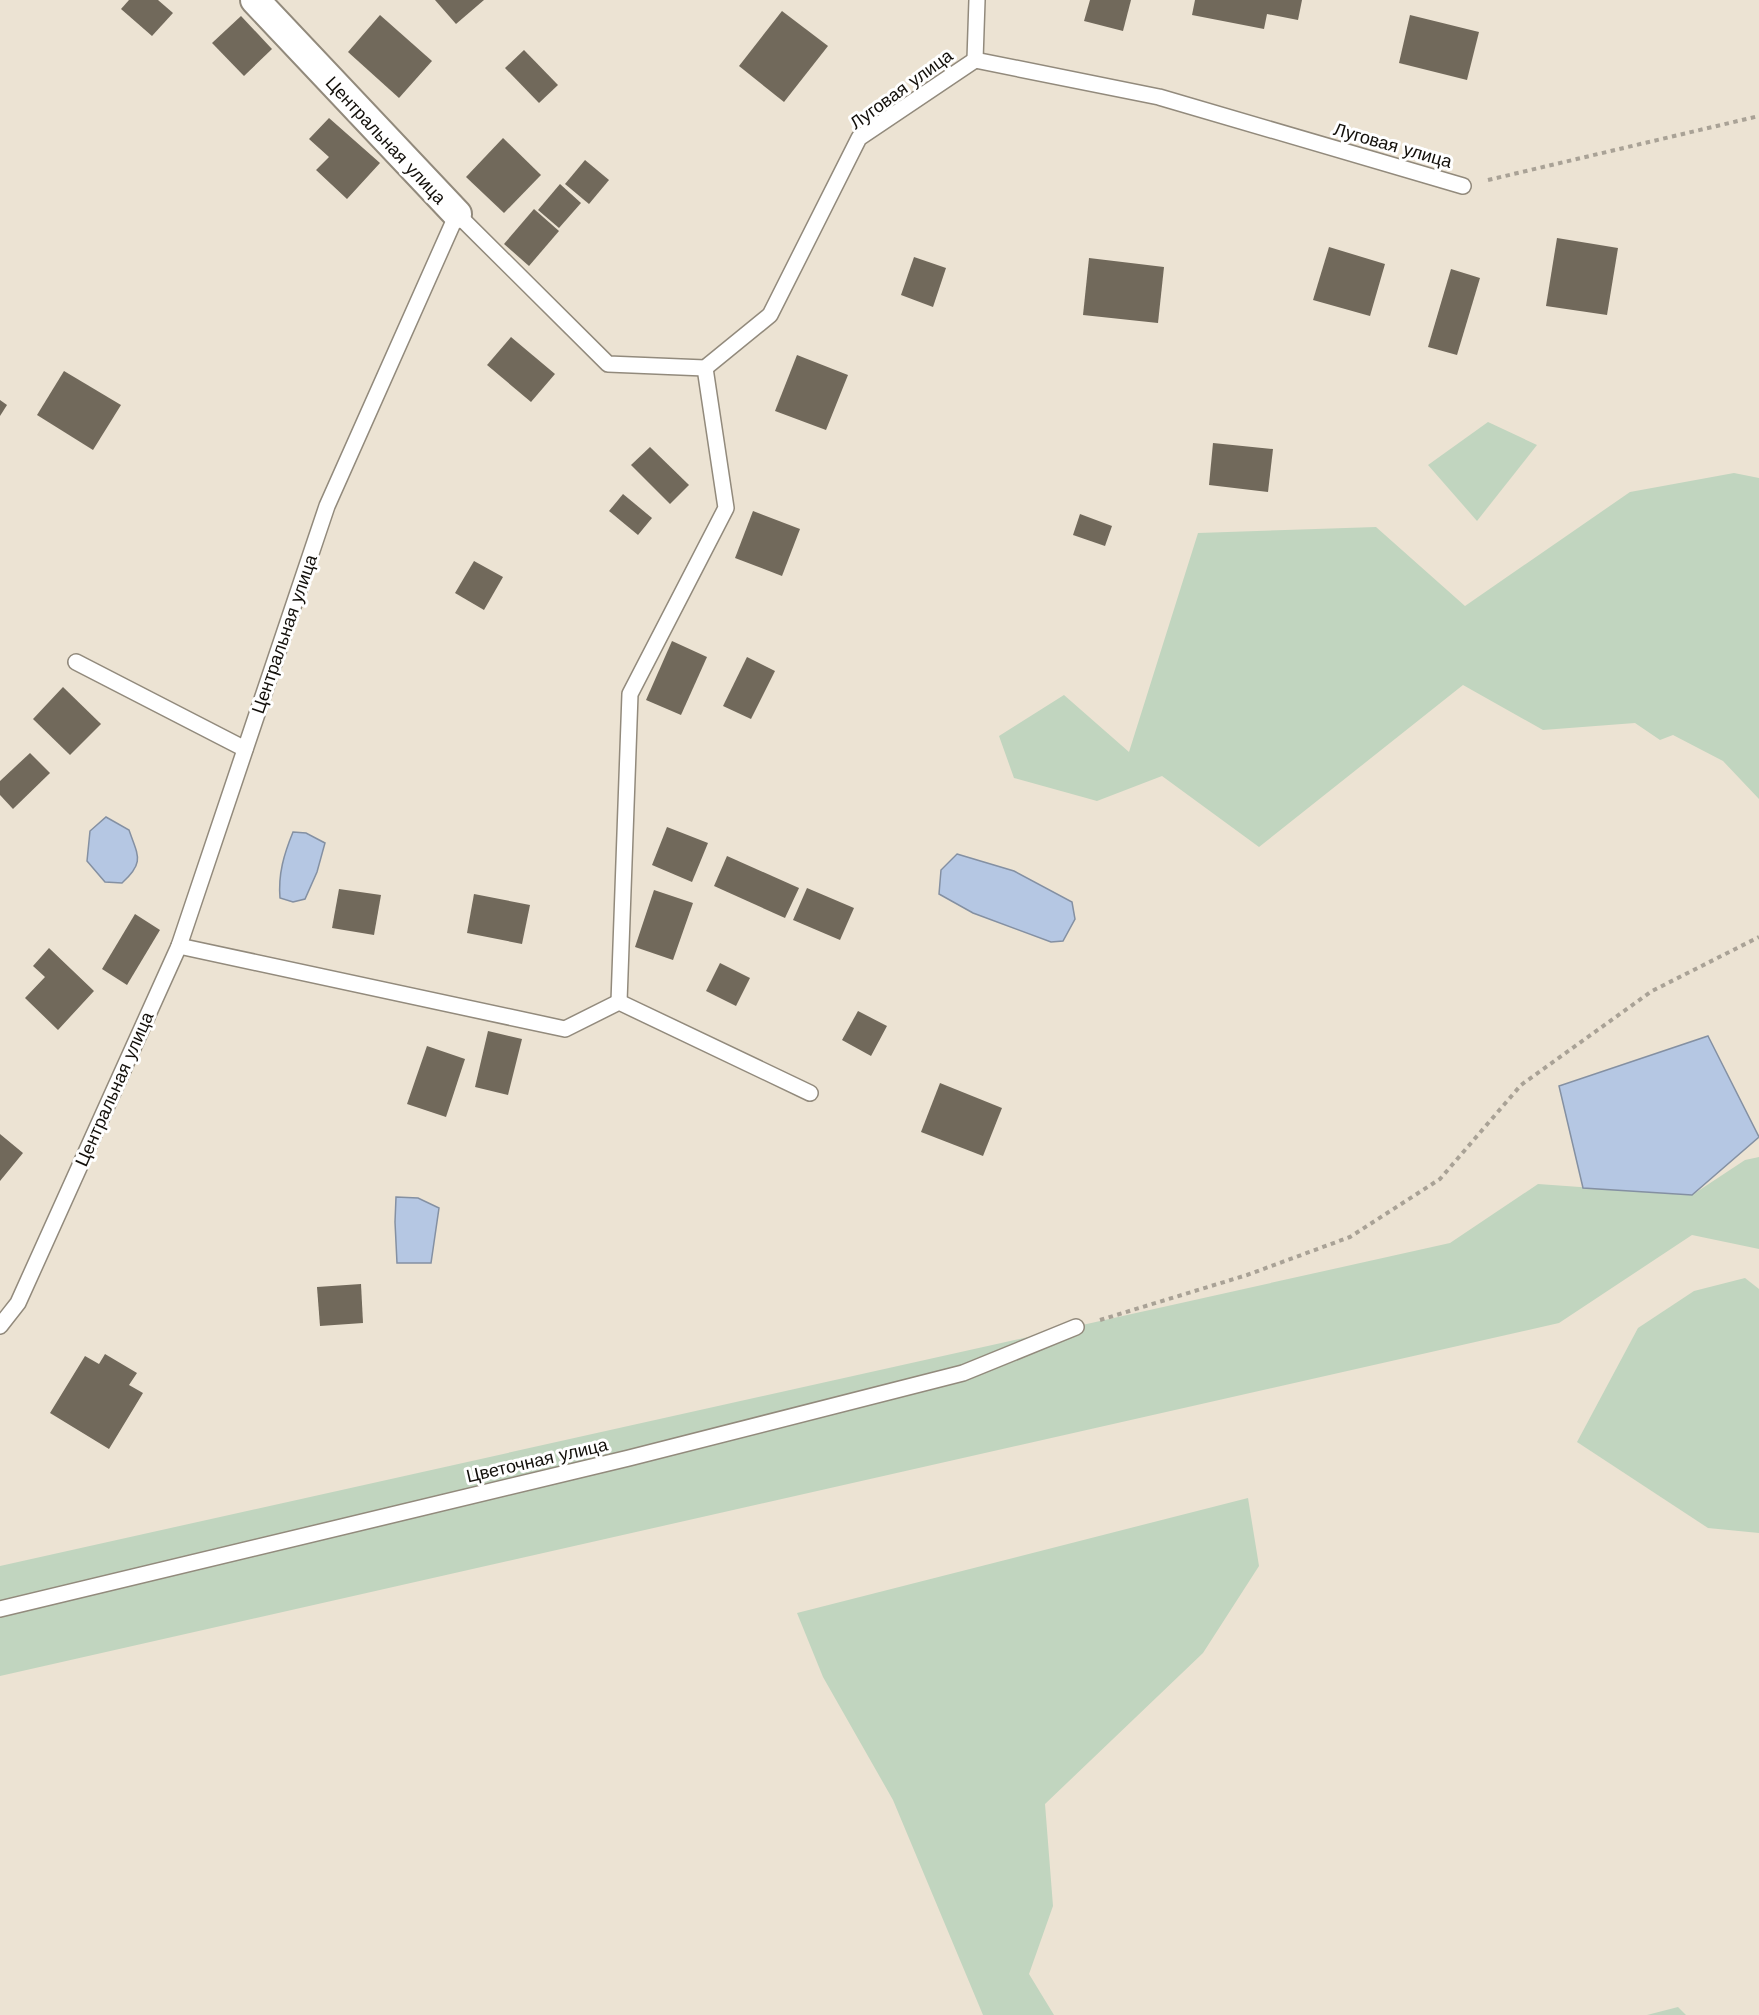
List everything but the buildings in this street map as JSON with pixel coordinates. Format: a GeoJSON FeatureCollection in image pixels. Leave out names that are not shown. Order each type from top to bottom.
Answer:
{"type":"FeatureCollection","features":[{"type":"Feature","properties":{"kind":"street","name":"Центральная улица"},"geometry":{"type":"LineString","coordinates":[[255,0],[424,182],[457,214]]}},
{"type":"Feature","properties":{"kind":"lane"},"geometry":{"type":"LineString","coordinates":[[975,60],[977,0]]}},
{"type":"Feature","properties":{"kind":"lane","name":"Луговая улица"},"geometry":{"type":"LineString","coordinates":[[705,368],[770,315],[859,138],[975,60],[1159,97],[1463,186]]}},
{"type":"Feature","properties":{"kind":"lane"},"geometry":{"type":"LineString","coordinates":[[457,214],[608,364],[705,368],[726,508],[630,694],[619,1002]]}},
{"type":"Feature","properties":{"kind":"lane","name":"Центральная улица"},"geometry":{"type":"LineString","coordinates":[[0,1326],[18,1304],[179,946],[327,506],[457,214]]}},
{"type":"Feature","properties":{"kind":"lane"},"geometry":{"type":"LineString","coordinates":[[76,662],[245,749]]}},
{"type":"Feature","properties":{"kind":"lane"},"geometry":{"type":"LineString","coordinates":[[179,946],[565,1029],[619,1002]]}},
{"type":"Feature","properties":{"kind":"lane"},"geometry":{"type":"LineString","coordinates":[[619,1002],[810,1093]]}},
{"type":"Feature","properties":{"kind":"lane","name":"Цветочная улица"},"geometry":{"type":"LineString","coordinates":[[0,1609],[617,1461],[963,1373],[1076,1327]]}},
{"type":"Feature","properties":{"kind":"path"},"geometry":{"type":"LineString","coordinates":[[1463,186],[1759,116]]}},
{"type":"Feature","properties":{"kind":"path"},"geometry":{"type":"LineString","coordinates":[[1076,1327],[1248,1275],[1350,1237],[1440,1179],[1521,1085],[1652,991],[1759,937]]}},
{"type":"Feature","properties":{"kind":"green space"},"geometry":{"type":"Polygon","coordinates":[[[1488,422],[1537,445],[1477,521],[1428,465],[1488,422]]]}},
{"type":"Feature","properties":{"kind":"green space"},"geometry":{"type":"Polygon","coordinates":[[[1734,473],[1759,478],[1759,799],[1723,761],[1673,735],[1660,740],[1635,723],[1543,730],[1463,685],[1259,847],[1162,776],[1097,801],[1014,778],[999,736],[1064,695],[1129,752],[1198,533],[1376,527],[1465,606],[1630,492],[1734,473]]]}},
{"type":"Feature","properties":{"kind":"green space"},"geometry":{"type":"Polygon","coordinates":[[[1759,1157],[1759,1249],[1692,1235],[1559,1323],[0,1676],[0,1566],[1450,1243],[1538,1184],[1692,1195],[1745,1160],[1759,1157]]]}},
{"type":"Feature","properties":{"kind":"green space"},"geometry":{"type":"Polygon","coordinates":[[[1745,1278],[1759,1289],[1759,1533],[1708,1528],[1577,1442],[1638,1328],[1694,1291],[1745,1278]]]}},
{"type":"Feature","properties":{"kind":"green space"},"geometry":{"type":"Polygon","coordinates":[[[1248,1498],[1259,1566],[1203,1653],[1045,1804],[1053,1906],[1029,1974],[1054,2015],[983,2015],[893,1800],[823,1677],[797,1613],[1248,1498]]]}},
{"type":"Feature","properties":{"kind":"green space"},"geometry":{"type":"Polygon","coordinates":[[[1678,2007],[1686,2015],[1647,2015],[1678,2007]]]}},
{"type":"Feature","properties":{"kind":"water"},"geometry":{"type":"Polygon","coordinates":[[[106,817],[129,830],[137,853],[137,864],[134,870],[122,883],[105,882],[87,861],[90,831],[106,817]]]}},
{"type":"Feature","properties":{"kind":"water"},"geometry":{"type":"Polygon","coordinates":[[[293,832],[306,833],[325,843],[317,872],[305,899],[293,902],[280,898],[280,881],[282,864],[293,832]]]}},
{"type":"Feature","properties":{"kind":"water"},"geometry":{"type":"Polygon","coordinates":[[[957,854],[1014,871],[1072,902],[1075,919],[1063,941],[1051,942],[973,913],[939,894],[941,870],[957,854]]]}},
{"type":"Feature","properties":{"kind":"water"},"geometry":{"type":"Polygon","coordinates":[[[1708,1036],[1759,1137],[1692,1195],[1583,1188],[1559,1086],[1708,1036]]]}},
{"type":"Feature","properties":{"kind":"water"},"geometry":{"type":"Polygon","coordinates":[[[396,1197],[418,1198],[439,1208],[431,1263],[397,1263],[396,1197]]]}}]}
